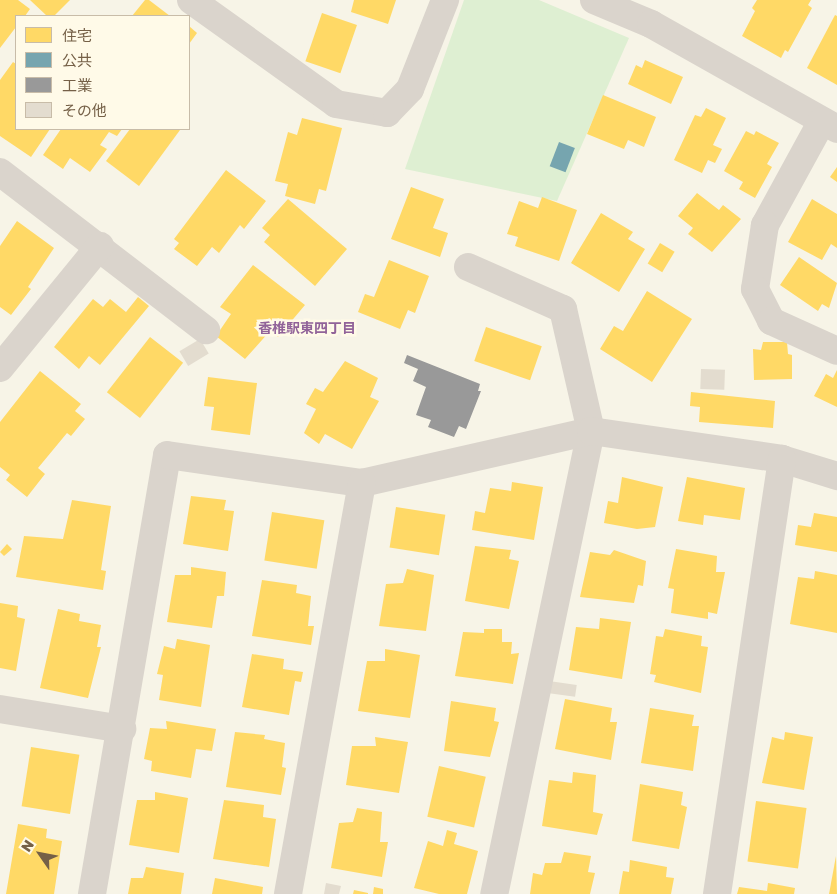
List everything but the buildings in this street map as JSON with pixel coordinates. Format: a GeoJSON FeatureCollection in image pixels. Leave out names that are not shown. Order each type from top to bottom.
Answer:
{"type":"FeatureCollection","features":[{"type":"Feature","properties":{"kind":"street"},"geometry":{"type":"LineString","coordinates":[[191,0],[336,104],[387,112],[410,88],[445,0]]}},
{"type":"Feature","properties":{"kind":"street"},"geometry":{"type":"LineString","coordinates":[[594,0],[651,24],[830,125],[765,225],[755,289],[771,321],[837,351]]}},
{"type":"Feature","properties":{"kind":"street"},"geometry":{"type":"LineString","coordinates":[[0,172],[100,246],[206,330]]}},
{"type":"Feature","properties":{"kind":"street"},"geometry":{"type":"LineString","coordinates":[[0,368],[100,246]]}},
{"type":"Feature","properties":{"kind":"street"},"geometry":{"type":"LineString","coordinates":[[468,267],[563,309],[591,431],[494,894]]}},
{"type":"Feature","properties":{"kind":"street"},"geometry":{"type":"LineString","coordinates":[[92,894],[122,729],[167,455],[362,483],[591,431],[782,460],[837,476]]}},
{"type":"Feature","properties":{"kind":"street"},"geometry":{"type":"LineString","coordinates":[[717,894],[782,460]]}},
{"type":"Feature","properties":{"kind":"street"},"geometry":{"type":"LineString","coordinates":[[288,894],[362,483]]}},
{"type":"Feature","properties":{"kind":"street"},"geometry":{"type":"LineString","coordinates":[[0,710],[122,729]]}},
{"type":"Feature","properties":{"kind":"green space"},"geometry":{"type":"Polygon","coordinates":[[[464,0],[539,0],[629,38],[557,201],[405,169],[464,0]]]}},
{"type":"Feature","properties":{"kind":"district","name":"香椎駅東四丁目"},"geometry":{"type":"Point","coordinates":[307,328]}}]}
